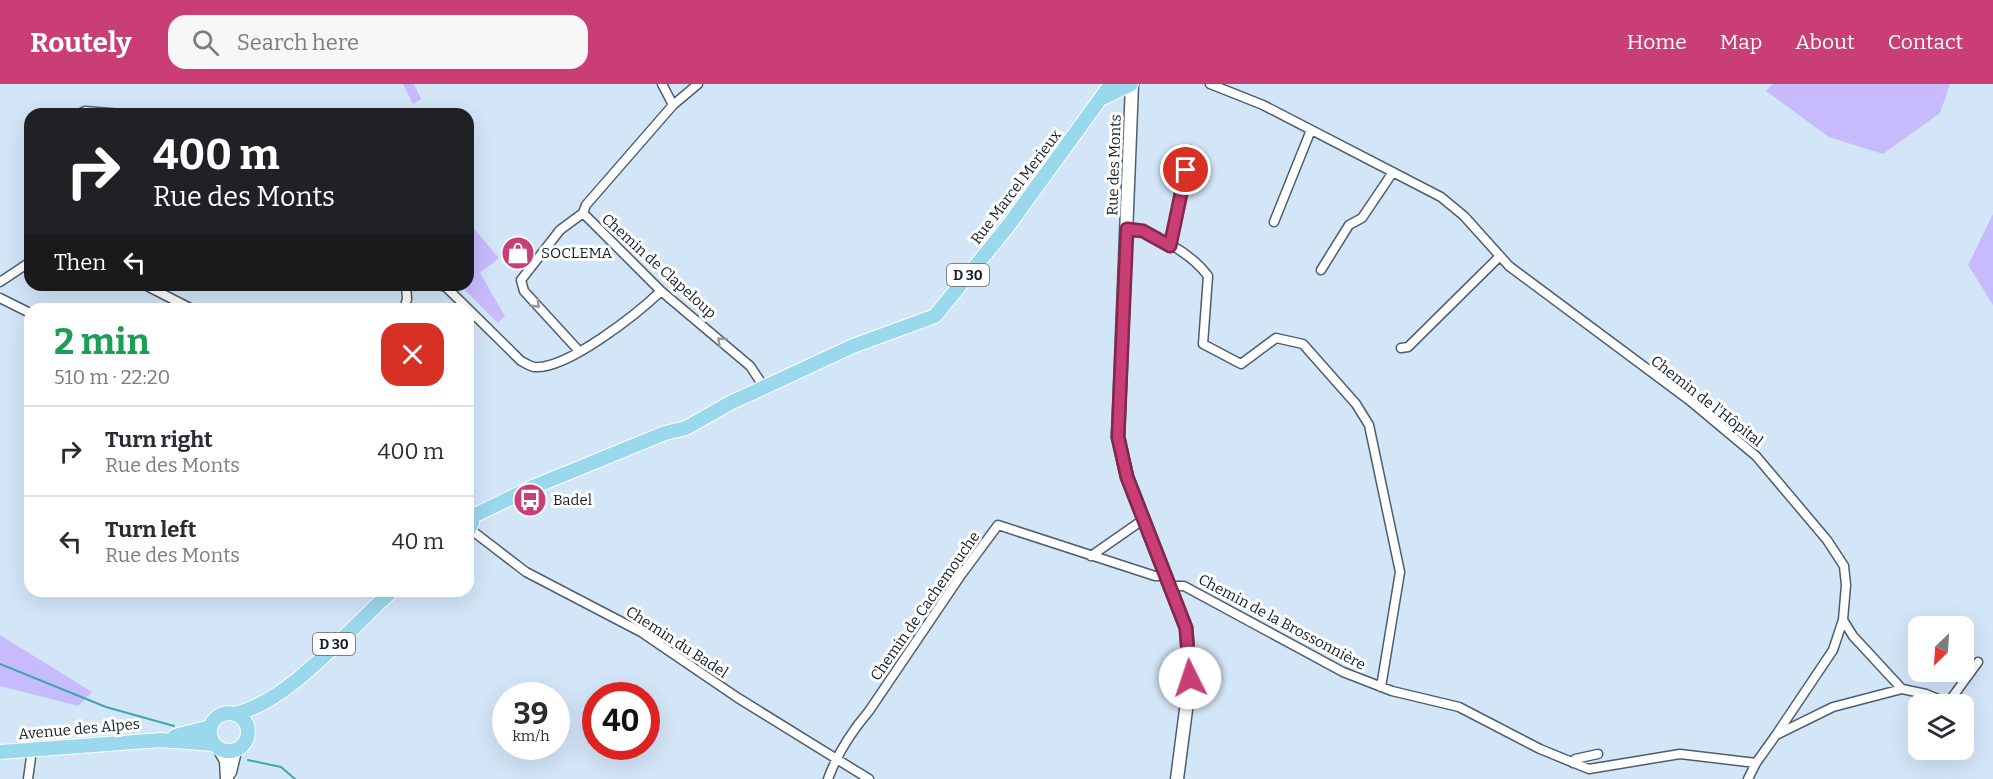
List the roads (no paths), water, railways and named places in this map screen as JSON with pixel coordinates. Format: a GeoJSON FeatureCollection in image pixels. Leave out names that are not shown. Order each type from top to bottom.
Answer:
{"type":"FeatureCollection","features":[{"type":"Feature","properties":{"kind":"main road","name":"Rue Marcel Merieux"},"geometry":{"type":"LineString","coordinates":[[474,521],[533,487],[665,433],[686,428],[730,403],[853,346],[935,316],[1008,226],[1104,98],[1123,85]]}},
{"type":"Feature","properties":{"kind":"main road","name":"D 30"},"geometry":{"type":"LineString","coordinates":[[234,714],[246,711],[275,695],[301,676],[386,597]]}},
{"type":"Feature","properties":{"kind":"main road","name":"D 30"},"geometry":{"type":"LineString","coordinates":[[248,728],[275,695]]}},
{"type":"Feature","properties":{"kind":"main road"},"geometry":{"type":"LineString","coordinates":[[221,714],[234,714],[242,719],[248,728],[245,743],[235,751],[216,747],[210,727],[221,714]]}},
{"type":"Feature","properties":{"kind":"main road","name":"Avenue des Alpes"},"geometry":{"type":"LineString","coordinates":[[0,752],[161,740],[210,727]]}},
{"type":"Feature","properties":{"kind":"main road","name":"Avenue des Alpes"},"geometry":{"type":"LineString","coordinates":[[161,740],[216,747]]}},
{"type":"Feature","properties":{"kind":"street"},"geometry":{"type":"LineString","coordinates":[[662,84],[673,105]]}},
{"type":"Feature","properties":{"kind":"street","name":"Chemin de Clapeloup"},"geometry":{"type":"LineString","coordinates":[[698,84],[673,105],[586,205],[583,213],[661,291],[750,366],[764,387]]}},
{"type":"Feature","properties":{"kind":"street","name":"Chemin de l'Hôpital"},"geometry":{"type":"LineString","coordinates":[[1210,84],[1263,105],[1441,197],[1464,216],[1499,257],[1689,400],[1756,456],[1827,540],[1844,566],[1846,585],[1843,620],[1833,650],[1755,763],[1748,779]]}},
{"type":"Feature","properties":{"kind":"street","name":"Rue des Monts"},"geometry":{"type":"LineString","coordinates":[[1123,85],[1132,103],[1118,437],[1127,477],[1186,628],[1190,678],[1177,779]]}},
{"type":"Feature","properties":{"kind":"street"},"geometry":{"type":"LineString","coordinates":[[1274,222],[1311,130]]}},
{"type":"Feature","properties":{"kind":"street"},"geometry":{"type":"LineString","coordinates":[[1170,246],[1191,150]]}},
{"type":"Feature","properties":{"kind":"street"},"geometry":{"type":"LineString","coordinates":[[1321,270],[1349,225],[1362,218],[1392,172]]}},
{"type":"Feature","properties":{"kind":"street"},"geometry":{"type":"LineString","coordinates":[[579,351],[524,291],[521,280],[560,230],[583,213]]}},
{"type":"Feature","properties":{"kind":"street","name":"Rue des Monts"},"geometry":{"type":"LineString","coordinates":[[1127,229],[1143,231],[1200,266],[1208,276],[1203,344],[1241,364]]}},
{"type":"Feature","properties":{"kind":"street"},"geometry":{"type":"LineString","coordinates":[[1401,348],[1408,346],[1499,257]]}},
{"type":"Feature","properties":{"kind":"street"},"geometry":{"type":"LineString","coordinates":[[0,282],[24,266]]}},
{"type":"Feature","properties":{"kind":"street"},"geometry":{"type":"LineString","coordinates":[[157,291],[180,303]]}},
{"type":"Feature","properties":{"kind":"street"},"geometry":{"type":"LineString","coordinates":[[450,291],[462,303]]}},
{"type":"Feature","properties":{"kind":"street"},"geometry":{"type":"LineString","coordinates":[[474,314],[522,361],[534,367],[548,365],[617,330],[661,291]]}},
{"type":"Feature","properties":{"kind":"street"},"geometry":{"type":"LineString","coordinates":[[0,298],[24,310]]}},
{"type":"Feature","properties":{"kind":"street","name":"Chemin de la Brossonnière"},"geometry":{"type":"LineString","coordinates":[[1241,364],[1276,338],[1303,344],[1350,396],[1369,425],[1400,572],[1381,687]]}},
{"type":"Feature","properties":{"kind":"street"},"geometry":{"type":"LineString","coordinates":[[1091,556],[1144,519]]}},
{"type":"Feature","properties":{"kind":"street","name":"Chemin de Cachemouche"},"geometry":{"type":"LineString","coordinates":[[836,759],[961,575],[998,525],[1169,581]]}},
{"type":"Feature","properties":{"kind":"street","name":"Chemin du Badel"},"geometry":{"type":"LineString","coordinates":[[474,528],[526,572],[641,632],[869,779]]}},
{"type":"Feature","properties":{"kind":"street","name":"Chemin de la Brossonnière"},"geometry":{"type":"LineString","coordinates":[[1169,581],[1184,586],[1343,672],[1381,687],[1459,707],[1589,769],[1680,754],[1755,763]]}},
{"type":"Feature","properties":{"kind":"street"},"geometry":{"type":"LineString","coordinates":[[1843,620],[1852,636],[1902,689]]}},
{"type":"Feature","properties":{"kind":"street"},"geometry":{"type":"LineString","coordinates":[[1776,735],[1833,707],[1902,689],[1926,694],[1948,703],[1978,662]]}},
{"type":"Feature","properties":{"kind":"street"},"geometry":{"type":"LineString","coordinates":[[216,747],[226,761],[228,779]]}},
{"type":"Feature","properties":{"kind":"street"},"geometry":{"type":"LineString","coordinates":[[28,779],[32,750]]}},
{"type":"Feature","properties":{"kind":"street"},"geometry":{"type":"LineString","coordinates":[[228,779],[235,751]]}},
{"type":"Feature","properties":{"kind":"street"},"geometry":{"type":"LineString","coordinates":[[1573,763],[1575,759],[1598,754]]}},
{"type":"Feature","properties":{"kind":"street"},"geometry":{"type":"LineString","coordinates":[[828,779],[836,759]]}},
{"type":"Feature","properties":{"kind":"waterway"},"geometry":{"type":"LineString","coordinates":[[0,664],[106,707],[174,726]]}},
{"type":"Feature","properties":{"kind":"waterway"},"geometry":{"type":"LineString","coordinates":[[248,760],[281,767],[295,779]]}},
{"type":"Feature","properties":{"kind":"place","name":"SOCLEMA"},"geometry":{"type":"Point","coordinates":[518,253]}},
{"type":"Feature","properties":{"kind":"place","name":"Badel"},"geometry":{"type":"Point","coordinates":[530,500]}}]}
